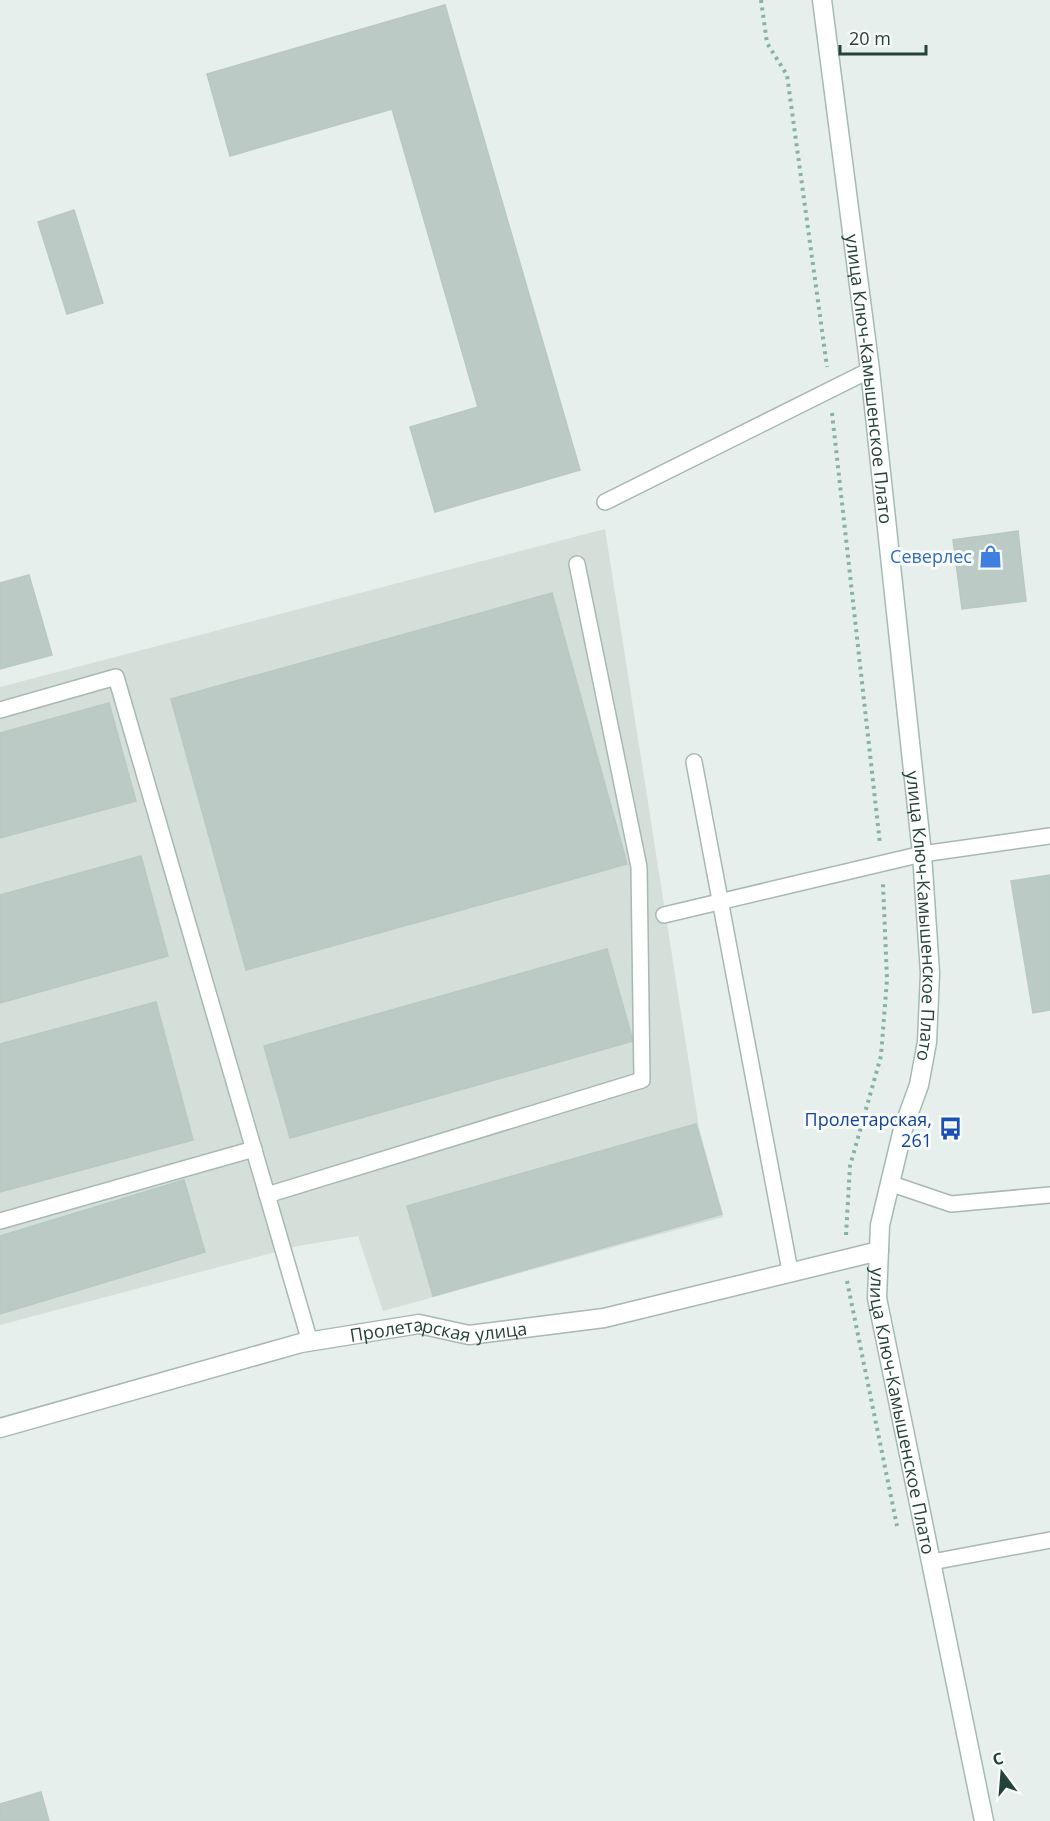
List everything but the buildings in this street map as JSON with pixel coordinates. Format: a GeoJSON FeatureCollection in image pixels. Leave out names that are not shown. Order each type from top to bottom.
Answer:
{"type":"FeatureCollection","features":[{"type":"Feature","properties":{"kind":"main road","name":"улица Ключ-Камышенское Плато"},"geometry":{"type":"LineString","coordinates":[[822,0],[870,369],[922,854],[930,973],[927,1042],[919,1085],[903,1129],[880,1225],[878,1298],[984,1821]]}},
{"type":"Feature","properties":{"kind":"main road","name":"Пролетарская улица"},"geometry":{"type":"LineString","coordinates":[[0,1428],[310,1342],[419,1324],[469,1335],[604,1318],[879,1251]]}},
{"type":"Feature","properties":{"kind":"lane"},"geometry":{"type":"LineString","coordinates":[[605,502],[870,369]]}},
{"type":"Feature","properties":{"kind":"lane"},"geometry":{"type":"LineString","coordinates":[[267,1195],[642,1080],[639,867],[577,564]]}},
{"type":"Feature","properties":{"kind":"lane"},"geometry":{"type":"LineString","coordinates":[[0,710],[116,677],[310,1342]]}},
{"type":"Feature","properties":{"kind":"lane"},"geometry":{"type":"LineString","coordinates":[[693,762],[790,1272]]}},
{"type":"Feature","properties":{"kind":"lane"},"geometry":{"type":"LineString","coordinates":[[664,915],[922,854],[1050,836]]}},
{"type":"Feature","properties":{"kind":"lane"},"geometry":{"type":"LineString","coordinates":[[0,1221],[254,1149]]}},
{"type":"Feature","properties":{"kind":"lane"},"geometry":{"type":"LineString","coordinates":[[889,1183],[951,1204],[1050,1195]]}},
{"type":"Feature","properties":{"kind":"lane"},"geometry":{"type":"LineString","coordinates":[[932,1562],[1050,1540]]}},
{"type":"Feature","properties":{"kind":"path"},"geometry":{"type":"LineString","coordinates":[[761,0],[767,43],[787,75],[830,390],[882,864],[887,979],[881,1056],[850,1166],[845,1259],[848,1297],[898,1531]]}},
{"type":"Feature","properties":{"kind":"shaded area"},"geometry":{"type":"Polygon","coordinates":[[[605,529],[699,1127],[723,1217],[383,1311],[358,1236],[298,1246],[0,1325],[0,687],[605,529]]]}},
{"type":"Feature","properties":{"kind":"place","name":"Северлес"},"geometry":{"type":"Point","coordinates":[990,556]}},
{"type":"Feature","properties":{"kind":"place","name":"Пролетарская, 261"},"geometry":{"type":"Point","coordinates":[950,1129]}}]}
